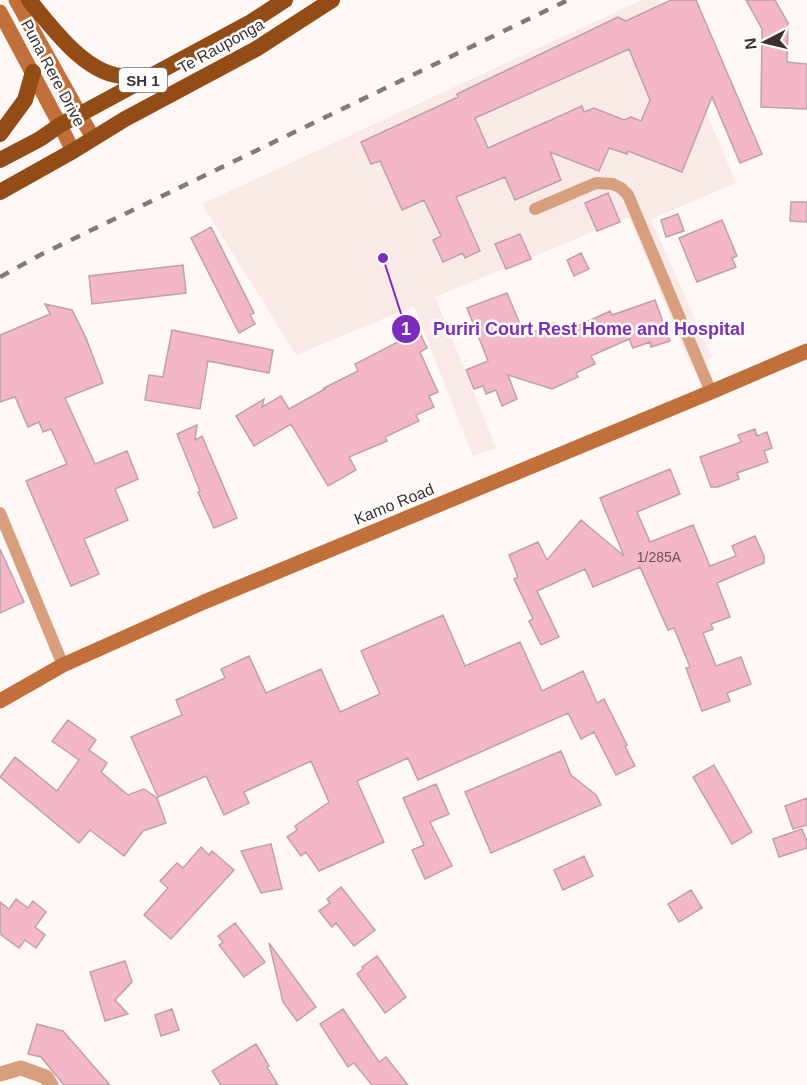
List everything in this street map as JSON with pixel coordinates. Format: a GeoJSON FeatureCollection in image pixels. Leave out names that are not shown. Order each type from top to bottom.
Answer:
{"type":"FeatureCollection","features":[{"type":"Feature","properties":{"kind":"highway"},"geometry":{"type":"LineString","coordinates":[[29,0],[59,38],[99,68],[114,75],[148,78]]}},
{"type":"Feature","properties":{"kind":"highway","name":"Te Rauponga"},"geometry":{"type":"LineString","coordinates":[[0,160],[251,22],[285,0]]}},
{"type":"Feature","properties":{"kind":"highway","name":"Te Rauponga"},"geometry":{"type":"LineString","coordinates":[[0,192],[125,119],[256,49],[332,0]]}},
{"type":"Feature","properties":{"kind":"highway"},"geometry":{"type":"LineString","coordinates":[[0,134],[24,100],[33,72]]}},
{"type":"Feature","properties":{"kind":"main road","name":"Puna Rere Drive"},"geometry":{"type":"LineString","coordinates":[[16,0],[93,138]]}},
{"type":"Feature","properties":{"kind":"main road","name":"Puna Rere Drive"},"geometry":{"type":"LineString","coordinates":[[0,12],[73,151]]}},
{"type":"Feature","properties":{"kind":"main road","name":"Kamo Road"},"geometry":{"type":"LineString","coordinates":[[0,701],[63,665],[215,598],[807,351]]}},
{"type":"Feature","properties":{"kind":"street"},"geometry":{"type":"LineString","coordinates":[[0,1074],[21,1068],[46,1077],[51,1085]]}},
{"type":"Feature","properties":{"kind":"lane"},"geometry":{"type":"LineString","coordinates":[[535,209],[596,183],[613,184],[628,195],[711,392]]}},
{"type":"Feature","properties":{"kind":"lane"},"geometry":{"type":"LineString","coordinates":[[0,513],[63,665]]}},
{"type":"Feature","properties":{"kind":"shaded area"},"geometry":{"type":"Polygon","coordinates":[[[642,0],[659,0],[736,183],[651,219],[712,358],[691,367],[629,217],[435,297],[496,448],[473,456],[414,306],[296,355],[202,204],[642,0]]]}},
{"type":"Feature","properties":{"kind":"building"},"geometry":{"type":"Polygon","coordinates":[[[671,0],[696,0],[762,154],[740,163],[712,97],[682,172],[628,151],[627,154],[609,148],[599,171],[550,152],[561,180],[515,200],[505,177],[456,197],[480,251],[465,258],[463,253],[443,262],[433,240],[441,236],[424,200],[402,210],[380,161],[371,164],[361,142],[458,97],[457,94],[618,17],[626,21],[671,0]],[[629,49],[475,118],[488,148],[582,106],[584,112],[594,108],[624,120],[631,117],[641,121],[650,100],[629,49]]]}},
{"type":"Feature","properties":{"kind":"building"},"geometry":{"type":"Polygon","coordinates":[[[746,0],[775,0],[788,23],[787,62],[807,64],[807,109],[761,107],[762,29],[746,0]]]}},
{"type":"Feature","properties":{"kind":"building"},"geometry":{"type":"Polygon","coordinates":[[[608,193],[620,222],[597,231],[585,203],[608,193]]]}},
{"type":"Feature","properties":{"kind":"building"},"geometry":{"type":"Polygon","coordinates":[[[791,202],[807,202],[807,222],[790,221],[791,202]]]}},
{"type":"Feature","properties":{"kind":"building"},"geometry":{"type":"Polygon","coordinates":[[[678,214],[684,231],[666,237],[661,220],[678,214]]]}},
{"type":"Feature","properties":{"kind":"building"},"geometry":{"type":"Polygon","coordinates":[[[722,220],[737,256],[732,258],[736,267],[697,282],[679,238],[722,220]]]}},
{"type":"Feature","properties":{"kind":"building"},"geometry":{"type":"Polygon","coordinates":[[[211,227],[254,313],[250,315],[255,324],[239,333],[191,238],[211,227]]]}},
{"type":"Feature","properties":{"kind":"building"},"geometry":{"type":"Polygon","coordinates":[[[520,234],[531,259],[506,269],[495,244],[520,234]]]}},
{"type":"Feature","properties":{"kind":"building"},"geometry":{"type":"Polygon","coordinates":[[[581,253],[589,269],[574,276],[567,260],[581,253]]]}},
{"type":"Feature","properties":{"kind":"building"},"geometry":{"type":"Polygon","coordinates":[[[183,265],[186,293],[92,304],[89,276],[183,265]]]}},
{"type":"Feature","properties":{"kind":"building"},"geometry":{"type":"Polygon","coordinates":[[[507,293],[525,336],[554,323],[559,335],[610,311],[612,315],[655,300],[670,341],[651,347],[650,342],[633,348],[629,339],[591,356],[595,364],[576,373],[578,377],[552,389],[508,375],[517,399],[502,406],[496,390],[486,394],[483,386],[474,389],[466,370],[488,361],[467,308],[507,293]]]}},
{"type":"Feature","properties":{"kind":"building"},"geometry":{"type":"Polygon","coordinates":[[[45,304],[72,310],[86,338],[103,383],[65,398],[95,464],[127,451],[138,479],[115,489],[128,520],[84,539],[99,574],[71,586],[26,481],[67,464],[51,429],[43,432],[39,422],[28,427],[15,397],[0,402],[0,335],[50,314],[45,304]]]}},
{"type":"Feature","properties":{"kind":"building"},"geometry":{"type":"Polygon","coordinates":[[[172,330],[273,350],[269,373],[208,361],[200,409],[145,400],[149,375],[163,377],[172,330]]]}},
{"type":"Feature","properties":{"kind":"building"},"geometry":{"type":"Polygon","coordinates":[[[419,331],[427,348],[420,352],[438,392],[429,396],[434,407],[416,415],[419,421],[385,437],[387,441],[349,457],[356,470],[328,486],[291,424],[254,446],[236,416],[264,399],[262,407],[281,396],[289,409],[358,371],[355,364],[419,331]]]}},
{"type":"Feature","properties":{"kind":"building"},"geometry":{"type":"Polygon","coordinates":[[[197,425],[195,440],[202,436],[237,518],[214,528],[177,434],[197,425]]]}},
{"type":"Feature","properties":{"kind":"building"},"geometry":{"type":"Polygon","coordinates":[[[755,429],[757,436],[767,432],[772,448],[764,451],[768,462],[737,473],[739,479],[718,487],[711,487],[700,457],[741,442],[738,435],[755,429]]]}},
{"type":"Feature","properties":{"kind":"building"},"geometry":{"type":"Polygon","coordinates":[[[670,469],[680,494],[637,512],[650,542],[693,525],[710,566],[736,556],[732,546],[755,536],[764,556],[764,563],[717,583],[730,617],[711,624],[713,629],[703,633],[716,666],[741,657],[751,684],[727,693],[730,701],[702,711],[686,668],[690,667],[674,628],[668,630],[640,567],[593,587],[585,569],[537,591],[559,637],[541,645],[529,621],[533,619],[514,579],[518,577],[509,555],[538,542],[547,560],[581,520],[624,556],[600,498],[670,469]]]}},
{"type":"Feature","properties":{"kind":"building"},"geometry":{"type":"Polygon","coordinates":[[[0,549],[24,602],[0,613],[0,549]]]}},
{"type":"Feature","properties":{"kind":"building"},"geometry":{"type":"Polygon","coordinates":[[[443,615],[465,666],[520,642],[542,691],[583,671],[597,703],[604,699],[635,766],[616,775],[594,732],[581,739],[568,713],[418,780],[408,758],[357,781],[384,842],[319,871],[306,852],[301,856],[287,837],[297,830],[295,826],[329,802],[311,761],[244,792],[249,803],[224,815],[206,776],[158,797],[131,737],[182,715],[176,700],[225,678],[221,669],[249,656],[266,693],[321,669],[340,712],[380,694],[361,651],[443,615]]]}},
{"type":"Feature","properties":{"kind":"building"},"geometry":{"type":"Polygon","coordinates":[[[68,720],[96,740],[89,750],[107,763],[101,772],[128,795],[144,789],[157,798],[166,823],[143,831],[124,856],[90,830],[79,843],[0,777],[15,757],[57,791],[79,760],[52,741],[68,720]]]}},
{"type":"Feature","properties":{"kind":"building"},"geometry":{"type":"Polygon","coordinates":[[[561,751],[571,775],[596,795],[601,805],[491,853],[465,792],[561,751]]]}},
{"type":"Feature","properties":{"kind":"building"},"geometry":{"type":"Polygon","coordinates":[[[714,765],[752,832],[732,844],[693,777],[714,765]]]}},
{"type":"Feature","properties":{"kind":"building"},"geometry":{"type":"Polygon","coordinates":[[[436,784],[449,814],[430,822],[452,866],[425,879],[412,850],[424,845],[403,798],[436,784]]]}},
{"type":"Feature","properties":{"kind":"building"},"geometry":{"type":"Polygon","coordinates":[[[807,798],[807,825],[793,829],[785,806],[807,798]]]}},
{"type":"Feature","properties":{"kind":"building"},"geometry":{"type":"Polygon","coordinates":[[[802,829],[807,848],[779,857],[773,839],[802,829]]]}},
{"type":"Feature","properties":{"kind":"building"},"geometry":{"type":"Polygon","coordinates":[[[271,844],[282,889],[261,893],[241,851],[271,844]]]}},
{"type":"Feature","properties":{"kind":"building"},"geometry":{"type":"Polygon","coordinates":[[[201,847],[209,855],[212,851],[234,870],[171,939],[144,915],[168,888],[160,881],[177,863],[183,868],[201,847]]]}},
{"type":"Feature","properties":{"kind":"building"},"geometry":{"type":"Polygon","coordinates":[[[584,856],[593,876],[563,890],[554,870],[584,856]]]}},
{"type":"Feature","properties":{"kind":"building"},"geometry":{"type":"Polygon","coordinates":[[[341,887],[375,930],[354,946],[336,923],[332,927],[319,911],[330,903],[327,899],[341,887]]]}},
{"type":"Feature","properties":{"kind":"building"},"geometry":{"type":"Polygon","coordinates":[[[691,890],[702,908],[679,922],[668,904],[691,890]]]}},
{"type":"Feature","properties":{"kind":"building"},"geometry":{"type":"Polygon","coordinates":[[[16,899],[28,908],[33,901],[46,912],[35,927],[45,935],[36,948],[25,940],[19,948],[0,934],[0,902],[9,909],[16,899]]]}},
{"type":"Feature","properties":{"kind":"building"},"geometry":{"type":"Polygon","coordinates":[[[235,923],[265,962],[244,977],[219,945],[223,942],[218,936],[235,923]]]}},
{"type":"Feature","properties":{"kind":"building"},"geometry":{"type":"Polygon","coordinates":[[[269,943],[316,1007],[297,1021],[283,1002],[269,943]]]}},
{"type":"Feature","properties":{"kind":"building"},"geometry":{"type":"Polygon","coordinates":[[[377,956],[406,997],[385,1013],[357,974],[363,969],[362,967],[377,956]]]}},
{"type":"Feature","properties":{"kind":"building"},"geometry":{"type":"Polygon","coordinates":[[[125,961],[132,982],[115,1000],[128,1014],[105,1021],[90,972],[125,961]]]}},
{"type":"Feature","properties":{"kind":"building"},"geometry":{"type":"Polygon","coordinates":[[[172,1009],[179,1030],[161,1036],[155,1015],[172,1009]]]}},
{"type":"Feature","properties":{"kind":"building"},"geometry":{"type":"Polygon","coordinates":[[[343,1009],[379,1062],[386,1057],[408,1085],[372,1085],[354,1063],[348,1067],[320,1024],[343,1009]]]}},
{"type":"Feature","properties":{"kind":"building"},"geometry":{"type":"Polygon","coordinates":[[[37,1024],[63,1031],[110,1085],[64,1085],[41,1057],[28,1054],[37,1024]]]}},
{"type":"Feature","properties":{"kind":"building"},"geometry":{"type":"Polygon","coordinates":[[[256,1044],[278,1085],[221,1085],[212,1071],[256,1044]]]}},
{"type":"Feature","properties":{"kind":"railway"},"geometry":{"type":"LineString","coordinates":[[0,277],[42,254],[568,0]]}},
{"type":"Feature","properties":{"kind":"place","name":"Puriri Court Rest Home and Hospital"},"geometry":{"type":"Point","coordinates":[383,258]}}]}
